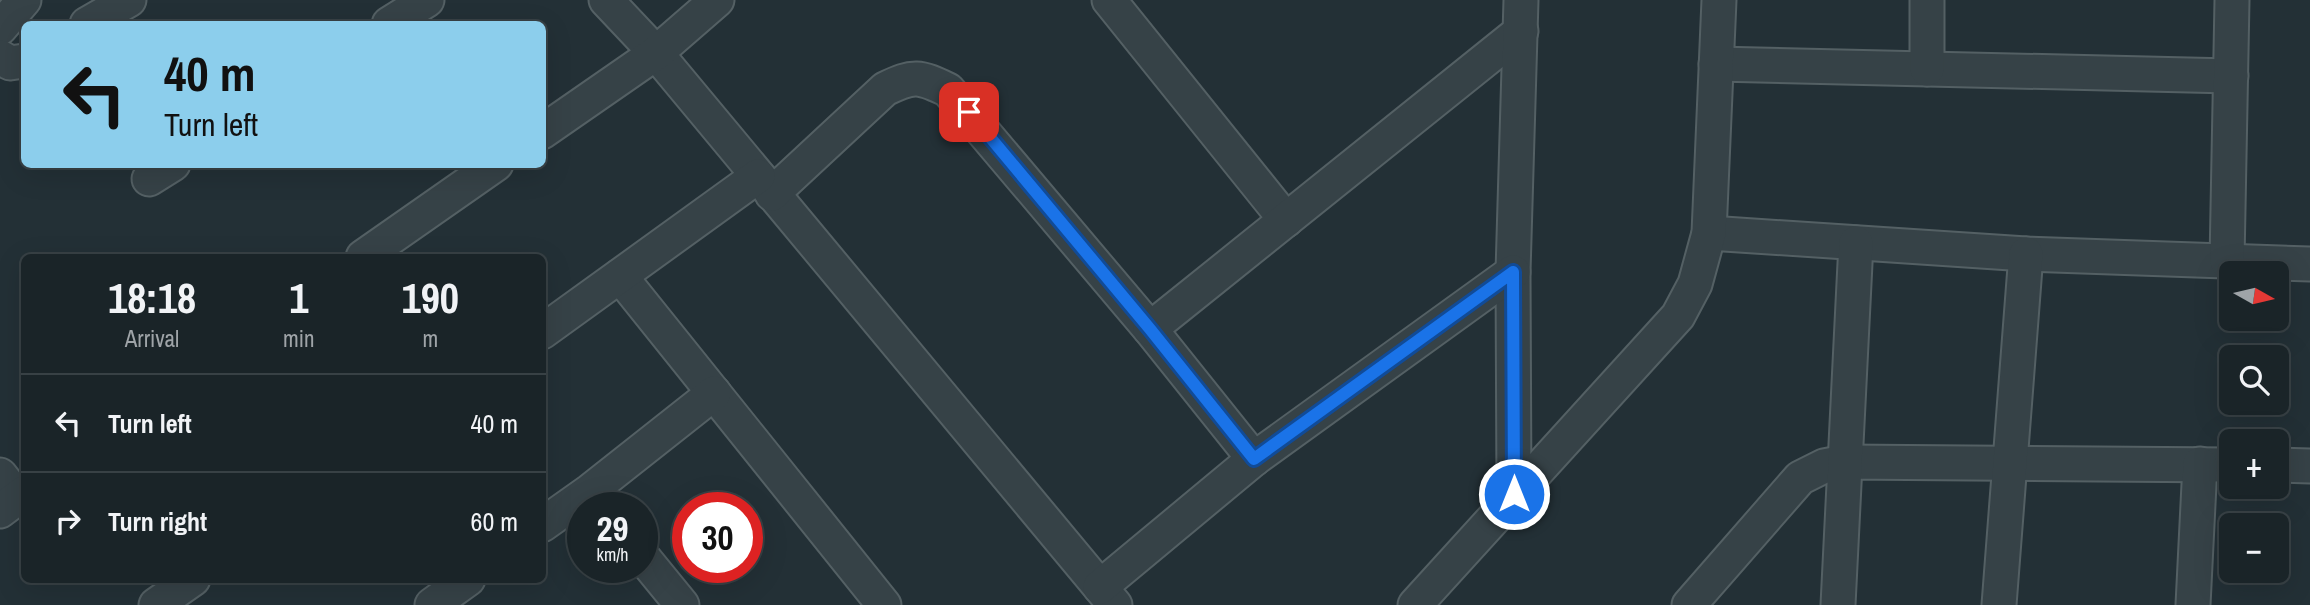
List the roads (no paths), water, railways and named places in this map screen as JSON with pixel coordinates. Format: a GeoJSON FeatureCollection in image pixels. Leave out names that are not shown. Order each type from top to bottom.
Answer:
{"type":"FeatureCollection","features":[{"type":"Feature","properties":{"kind":"street"},"geometry":{"type":"LineString","coordinates":[[0,28],[23,0]]}},
{"type":"Feature","properties":{"kind":"street"},"geometry":{"type":"LineString","coordinates":[[92,21],[129,0]]}},
{"type":"Feature","properties":{"kind":"street"},"geometry":{"type":"LineString","coordinates":[[394,21],[427,0]]}},
{"type":"Feature","properties":{"kind":"street"},"geometry":{"type":"LineString","coordinates":[[606,0],[656,53],[1108,596],[1254,459],[1513,272]]}},
{"type":"Feature","properties":{"kind":"street"},"geometry":{"type":"LineString","coordinates":[[546,129],[656,53],[717,0]]}},
{"type":"Feature","properties":{"kind":"street"},"geometry":{"type":"LineString","coordinates":[[1108,0],[1286,220]]}},
{"type":"Feature","properties":{"kind":"street"},"geometry":{"type":"LineString","coordinates":[[1415,605],[1678,316],[1695,284],[1709,233],[1719,0]]}},
{"type":"Feature","properties":{"kind":"street"},"geometry":{"type":"LineString","coordinates":[[1927,0],[1927,69]]}},
{"type":"Feature","properties":{"kind":"street"},"geometry":{"type":"LineString","coordinates":[[1709,233],[2026,254],[2227,261],[2232,0]]}},
{"type":"Feature","properties":{"kind":"street"},"geometry":{"type":"LineString","coordinates":[[1150,329],[1286,220],[1521,15]]}},
{"type":"Feature","properties":{"kind":"street"},"geometry":{"type":"LineString","coordinates":[[1514,494],[1513,272],[1521,15]]}},
{"type":"Feature","properties":{"kind":"street"},"geometry":{"type":"LineString","coordinates":[[0,57],[10,64],[21,62]]}},
{"type":"Feature","properties":{"kind":"street"},"geometry":{"type":"LineString","coordinates":[[1716,64],[2231,76]]}},
{"type":"Feature","properties":{"kind":"street"},"geometry":{"type":"LineString","coordinates":[[546,329],[620,276],[765,185],[885,89],[906,79],[926,79],[948,90],[969,112],[1150,329],[1254,459]]}},
{"type":"Feature","properties":{"kind":"street"},"geometry":{"type":"LineString","coordinates":[[367,254],[490,168]]}},
{"type":"Feature","properties":{"kind":"street"},"geometry":{"type":"LineString","coordinates":[[1838,605],[1856,243]]}},
{"type":"Feature","properties":{"kind":"street"},"geometry":{"type":"LineString","coordinates":[[1999,605],[2026,254]]}},
{"type":"Feature","properties":{"kind":"street"},"geometry":{"type":"LineString","coordinates":[[2289,263],[2310,264]]}},
{"type":"Feature","properties":{"kind":"street"},"geometry":{"type":"LineString","coordinates":[[620,276],[884,605]]}},
{"type":"Feature","properties":{"kind":"street"},"geometry":{"type":"LineString","coordinates":[[605,492],[714,393]]}},
{"type":"Feature","properties":{"kind":"street"},"geometry":{"type":"LineString","coordinates":[[1689,605],[1800,478],[1824,466],[1845,462],[2216,465],[2193,605]]}},
{"type":"Feature","properties":{"kind":"street"},"geometry":{"type":"LineString","coordinates":[[2289,465],[2310,466]]}},
{"type":"Feature","properties":{"kind":"street"},"geometry":{"type":"LineString","coordinates":[[546,523],[567,513]]}},
{"type":"Feature","properties":{"kind":"street"},"geometry":{"type":"LineString","coordinates":[[658,576],[682,605]]}},
{"type":"Feature","properties":{"kind":"street"},"geometry":{"type":"LineString","coordinates":[[156,605],[187,583]]}}]}
